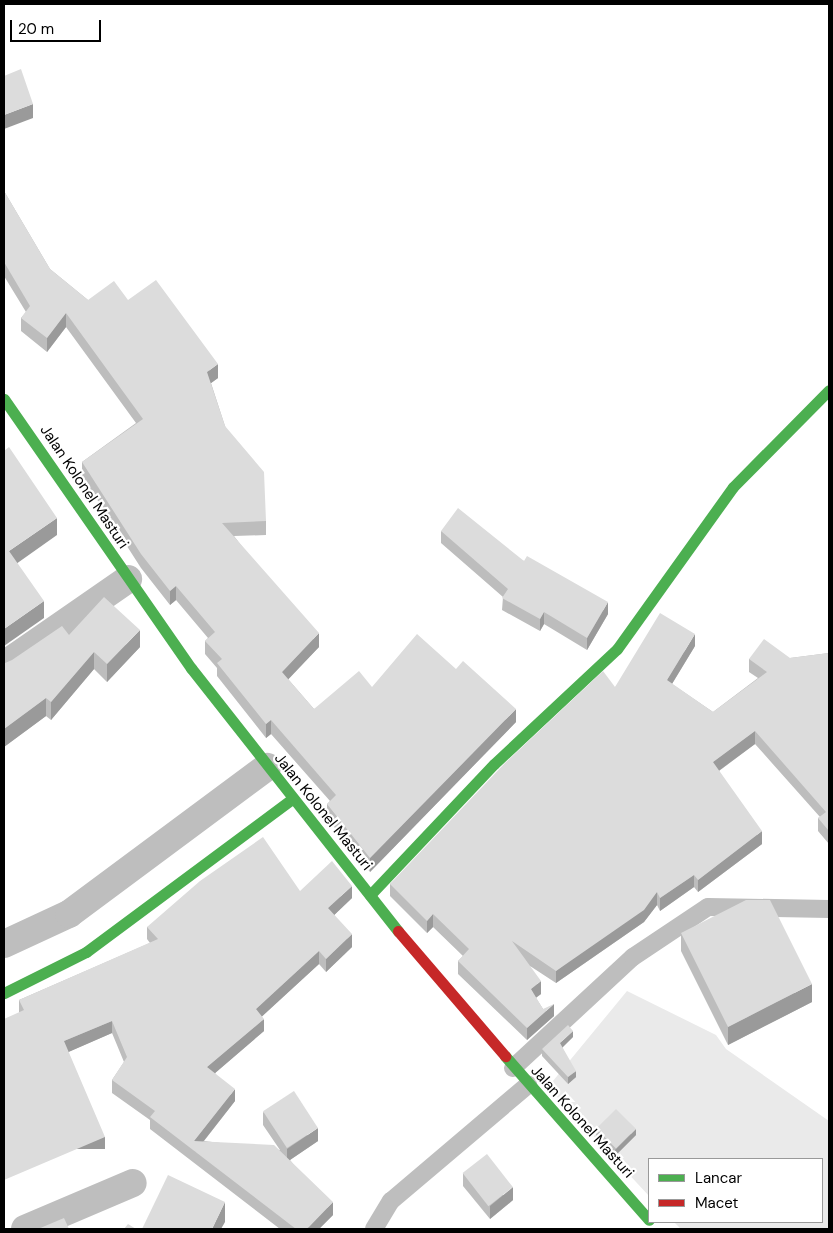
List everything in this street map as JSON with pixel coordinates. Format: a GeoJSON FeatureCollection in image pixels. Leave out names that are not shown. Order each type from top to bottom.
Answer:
{"type":"FeatureCollection","features":[{"type":"Feature","properties":{"kind":"main road"},"geometry":{"type":"LineString","coordinates":[[370,896],[494,764],[617,649],[733,487],[829,390]]}},
{"type":"Feature","properties":{"kind":"main road","name":"Jalan Kolonel Masturi"},"geometry":{"type":"LineString","coordinates":[[5,405],[128,579],[292,799],[513,1068],[648,1219]]}},
{"type":"Feature","properties":{"kind":"main road"},"geometry":{"type":"LineString","coordinates":[[4,993],[86,952],[292,799]]}},
{"type":"Feature","properties":{"kind":"street"},"geometry":{"type":"LineString","coordinates":[[4,665],[128,579]]}},
{"type":"Feature","properties":{"kind":"street"},"geometry":{"type":"LineString","coordinates":[[4,944],[69,914],[267,767]]}},
{"type":"Feature","properties":{"kind":"street"},"geometry":{"type":"LineString","coordinates":[[25,1229],[133,1183]]}},
{"type":"Feature","properties":{"kind":"lane"},"geometry":{"type":"LineString","coordinates":[[513,1068],[633,957],[708,908],[829,909]]}},
{"type":"Feature","properties":{"kind":"lane"},"geometry":{"type":"LineString","coordinates":[[374,1229],[391,1201],[528,1084]]}},
{"type":"Feature","properties":{"kind":"shaded area"},"geometry":{"type":"Polygon","coordinates":[[[627,991],[716,1035],[726,1049],[829,1121],[829,1229],[681,1229],[675,1223],[823,1223],[823,1158],[648,1158],[648,1195],[548,1087],[627,991]]]}},
{"type":"Feature","properties":{"kind":"building"},"geometry":{"type":"Polygon","coordinates":[[[21,69],[33,104],[4,115],[4,76],[21,69]]]}},
{"type":"Feature","properties":{"kind":"building"},"geometry":{"type":"Polygon","coordinates":[[[4,191],[50,269],[88,300],[114,281],[128,300],[156,280],[218,364],[207,372],[225,426],[264,472],[266,521],[222,523],[319,633],[282,672],[314,709],[359,671],[372,687],[417,634],[456,669],[463,661],[516,709],[370,858],[327,804],[336,795],[271,720],[266,724],[217,663],[222,659],[205,641],[215,632],[176,586],[170,591],[141,554],[82,462],[143,419],[66,313],[47,338],[21,318],[30,306],[4,262],[4,191]]]}},
{"type":"Feature","properties":{"kind":"building"},"geometry":{"type":"Polygon","coordinates":[[[9,447],[57,518],[9,551],[44,601],[4,629],[4,451],[9,447]]]}},
{"type":"Feature","properties":{"kind":"building"},"geometry":{"type":"Polygon","coordinates":[[[458,508],[524,561],[527,556],[608,602],[587,638],[544,612],[540,619],[502,598],[508,589],[441,531],[458,508]]]}},
{"type":"Feature","properties":{"kind":"building"},"geometry":{"type":"Polygon","coordinates":[[[104,597],[140,630],[107,664],[94,652],[51,702],[46,698],[4,729],[4,662],[12,660],[62,626],[69,635],[104,597]]]}},
{"type":"Feature","properties":{"kind":"building"},"geometry":{"type":"Polygon","coordinates":[[[660,613],[695,634],[667,680],[713,712],[767,672],[749,659],[764,639],[790,658],[829,653],[829,831],[818,818],[826,812],[755,731],[713,762],[762,831],[698,880],[694,875],[660,898],[657,892],[644,910],[556,971],[512,941],[541,981],[531,989],[543,1009],[554,1004],[527,1028],[458,961],[469,949],[433,914],[427,921],[390,884],[505,763],[603,671],[615,687],[660,613]]]}},
{"type":"Feature","properties":{"kind":"building"},"geometry":{"type":"Polygon","coordinates":[[[263,837],[300,891],[332,861],[352,886],[328,908],[352,934],[326,959],[319,951],[256,1009],[264,1019],[207,1067],[235,1089],[194,1141],[274,1145],[333,1202],[309,1227],[306,1229],[296,1229],[150,1117],[155,1111],[112,1080],[127,1057],[112,1021],[64,1041],[105,1137],[4,1180],[4,1019],[24,1010],[19,1000],[158,939],[147,927],[200,881],[263,837]]]}},
{"type":"Feature","properties":{"kind":"building"},"geometry":{"type":"Polygon","coordinates":[[[746,900],[770,900],[812,984],[728,1027],[681,933],[746,900]]]}},
{"type":"Feature","properties":{"kind":"building"},"geometry":{"type":"Polygon","coordinates":[[[568,1025],[573,1031],[560,1043],[576,1071],[568,1077],[542,1049],[568,1025]]]}},
{"type":"Feature","properties":{"kind":"building"},"geometry":{"type":"Polygon","coordinates":[[[294,1091],[318,1128],[287,1148],[263,1111],[294,1091]]]}},
{"type":"Feature","properties":{"kind":"building"},"geometry":{"type":"Polygon","coordinates":[[[616,1109],[636,1129],[616,1149],[596,1129],[616,1109]]]}},
{"type":"Feature","properties":{"kind":"building"},"geometry":{"type":"Polygon","coordinates":[[[487,1154],[513,1187],[488,1206],[463,1173],[487,1154]]]}},
{"type":"Feature","properties":{"kind":"building"},"geometry":{"type":"Polygon","coordinates":[[[168,1175],[225,1202],[212,1229],[142,1229],[168,1175]]]}},
{"type":"Feature","properties":{"kind":"building"},"geometry":{"type":"Polygon","coordinates":[[[64,1218],[69,1229],[38,1229],[64,1218]]]}},
{"type":"Feature","properties":{"kind":"building"},"geometry":{"type":"Polygon","coordinates":[[[128,1224],[136,1229],[124,1229],[128,1224]]]}},
{"type":"Feature","properties":{"kind":"traffic: fast"},"geometry":{"type":"LineString","coordinates":[[370,895],[494,764],[617,649],[733,487],[829,390]]}},
{"type":"Feature","properties":{"kind":"traffic: fast"},"geometry":{"type":"LineString","coordinates":[[4,399],[191,668],[398,931]]}},
{"type":"Feature","properties":{"kind":"traffic: fast"},"geometry":{"type":"LineString","coordinates":[[4,993],[86,952],[292,799]]}},
{"type":"Feature","properties":{"kind":"traffic: fast"},"geometry":{"type":"LineString","coordinates":[[505,1056],[648,1219]]}},
{"type":"Feature","properties":{"kind":"traffic: jam"},"geometry":{"type":"LineString","coordinates":[[398,931],[505,1056]]}}]}
